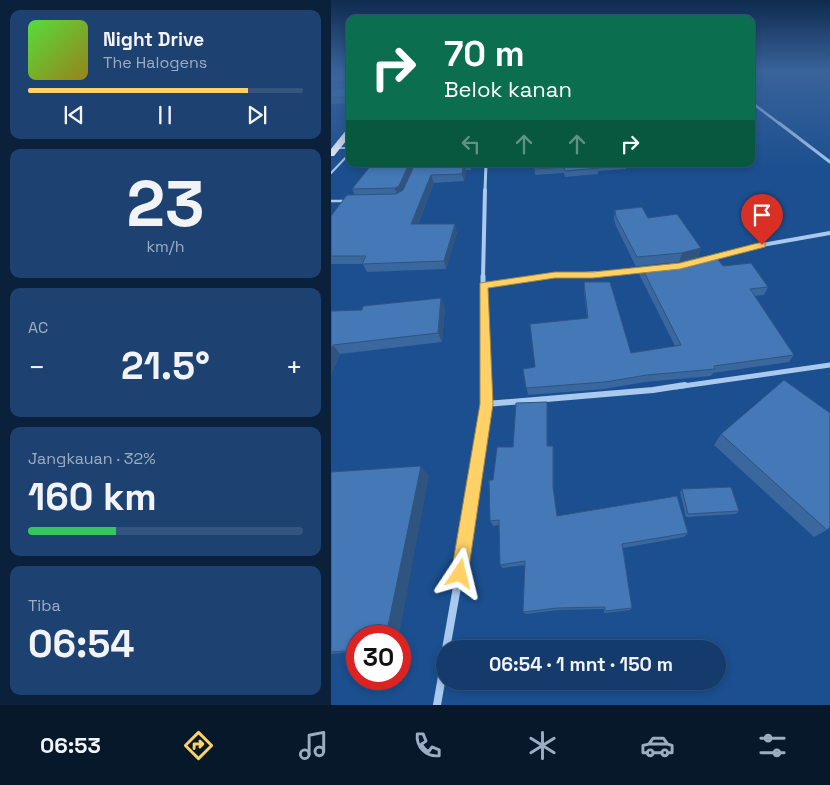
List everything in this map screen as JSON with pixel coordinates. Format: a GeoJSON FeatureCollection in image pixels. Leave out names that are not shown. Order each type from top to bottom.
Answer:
{"type":"FeatureCollection","features":[{"type":"Feature","properties":{"kind":"highway"},"geometry":{"type":"LineString","coordinates":[[333,151],[346,136]]}},
{"type":"Feature","properties":{"kind":"street"},"geometry":{"type":"LineString","coordinates":[[755,105],[830,162]]}},
{"type":"Feature","properties":{"kind":"street"},"geometry":{"type":"LineString","coordinates":[[449,640],[476,480],[486,404],[483,285],[486,167]]}},
{"type":"Feature","properties":{"kind":"street"},"geometry":{"type":"LineString","coordinates":[[707,259],[762,245],[830,233]]}},
{"type":"Feature","properties":{"kind":"street"},"geometry":{"type":"LineString","coordinates":[[483,285],[555,275],[593,275],[651,269]]}},
{"type":"Feature","properties":{"kind":"street"},"geometry":{"type":"LineString","coordinates":[[486,404],[653,390],[830,365]]}},
{"type":"Feature","properties":{"kind":"street"},"geometry":{"type":"LineString","coordinates":[[437,705],[440,690]]}},
{"type":"Feature","properties":{"kind":"lane"},"geometry":{"type":"LineString","coordinates":[[333,151],[346,149]]}},
{"type":"Feature","properties":{"kind":"lane"},"geometry":{"type":"LineString","coordinates":[[331,174],[346,157]]}},
{"type":"Feature","properties":{"kind":"lane"},"geometry":{"type":"LineString","coordinates":[[331,201],[357,201]]}},
{"type":"Feature","properties":{"kind":"building"},"geometry":{"type":"Polygon","coordinates":[[[370,167],[408,167],[399,186],[395,188],[352,189],[370,167]]]}},
{"type":"Feature","properties":{"kind":"building"},"geometry":{"type":"Polygon","coordinates":[[[414,167],[463,167],[462,174],[431,175],[411,224],[455,224],[444,261],[362,264],[366,256],[331,256],[331,216],[347,195],[396,194],[403,190],[414,167]]]}},
{"type":"Feature","properties":{"kind":"building"},"geometry":{"type":"Polygon","coordinates":[[[534,167],[564,167],[534,169],[534,167]]]}},
{"type":"Feature","properties":{"kind":"building"},"geometry":{"type":"Polygon","coordinates":[[[564,167],[599,168],[565,171],[564,167]]]}},
{"type":"Feature","properties":{"kind":"building"},"geometry":{"type":"Polygon","coordinates":[[[642,207],[648,218],[677,214],[701,248],[682,253],[637,257],[616,217],[615,210],[642,207]]]}},
{"type":"Feature","properties":{"kind":"building"},"geometry":{"type":"Polygon","coordinates":[[[705,256],[707,258],[716,257],[723,266],[751,263],[768,287],[750,289],[794,355],[714,366],[715,369],[647,375],[605,382],[526,388],[523,369],[535,367],[530,324],[588,318],[584,282],[610,282],[631,353],[681,345],[641,266],[683,262],[705,256]]]}},
{"type":"Feature","properties":{"kind":"building"},"geometry":{"type":"Polygon","coordinates":[[[441,298],[438,333],[333,345],[331,349],[331,311],[362,310],[363,306],[441,298]]]}},
{"type":"Feature","properties":{"kind":"building"},"geometry":{"type":"Polygon","coordinates":[[[784,380],[830,413],[830,527],[827,530],[721,434],[784,380]]]}},
{"type":"Feature","properties":{"kind":"building"},"geometry":{"type":"Polygon","coordinates":[[[547,402],[547,446],[553,446],[553,487],[557,516],[677,496],[688,533],[622,544],[632,608],[605,611],[605,607],[557,608],[523,612],[525,561],[500,565],[499,520],[490,521],[489,480],[493,480],[497,447],[513,447],[516,403],[547,402]]]}},
{"type":"Feature","properties":{"kind":"building"},"geometry":{"type":"Polygon","coordinates":[[[421,466],[388,625],[346,625],[346,651],[331,652],[331,472],[421,466]]]}},
{"type":"Feature","properties":{"kind":"building"},"geometry":{"type":"Polygon","coordinates":[[[731,487],[739,511],[688,514],[682,489],[731,487]]]}},
{"type":"Feature","properties":{"kind":"route"},"geometry":{"type":"LineString","coordinates":[[460,574],[476,480],[486,404],[483,285],[555,275],[593,275],[680,266],[762,245]]}}]}
